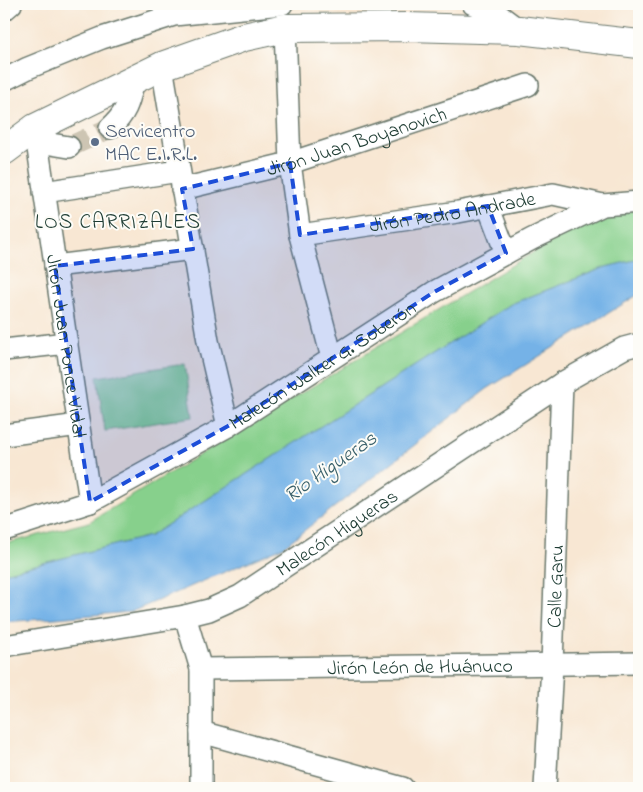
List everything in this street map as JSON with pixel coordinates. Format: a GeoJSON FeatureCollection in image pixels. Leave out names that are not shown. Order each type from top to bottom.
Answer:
{"type":"FeatureCollection","features":[{"type":"Feature","properties":{"kind":"highway"},"geometry":{"type":"LineString","coordinates":[[4,152],[35,128],[162,66],[244,38],[283,16],[407,27],[519,30],[639,44]]}},
{"type":"Feature","properties":{"kind":"street"},"geometry":{"type":"LineString","coordinates":[[4,10],[11,4]]}},
{"type":"Feature","properties":{"kind":"street"},"geometry":{"type":"LineString","coordinates":[[472,4],[496,14],[519,30]]}},
{"type":"Feature","properties":{"kind":"street"},"geometry":{"type":"LineString","coordinates":[[4,80],[28,68],[102,38],[174,15],[283,16],[290,163],[300,235],[332,358]]}},
{"type":"Feature","properties":{"kind":"street"},"geometry":{"type":"LineString","coordinates":[[162,66],[208,340],[228,426]]}},
{"type":"Feature","properties":{"kind":"street"},"geometry":{"type":"LineString","coordinates":[[110,128],[120,119],[128,105],[134,80]]}},
{"type":"Feature","properties":{"kind":"street","name":"Jirón Juan Boyanovich"},"geometry":{"type":"LineString","coordinates":[[44,192],[181,180],[290,163],[528,85]]}},
{"type":"Feature","properties":{"kind":"street"},"geometry":{"type":"LineString","coordinates":[[35,128],[51,144],[69,147]]}},
{"type":"Feature","properties":{"kind":"street","name":"Jirón Juan Ponce Vidal"},"geometry":{"type":"LineString","coordinates":[[35,128],[90,502]]}},
{"type":"Feature","properties":{"kind":"street","name":"Jirón Pedro Andrade"},"geometry":{"type":"LineString","coordinates":[[300,235],[553,194],[603,205]]}},
{"type":"Feature","properties":{"kind":"street","name":"Malecón Walker G. Soberón"},"geometry":{"type":"LineString","coordinates":[[4,530],[90,502],[228,426],[434,292],[506,253],[603,205],[639,202]]}},
{"type":"Feature","properties":{"kind":"street"},"geometry":{"type":"LineString","coordinates":[[488,206],[506,253]]}},
{"type":"Feature","properties":{"kind":"street"},"geometry":{"type":"LineString","coordinates":[[55,266],[193,249]]}},
{"type":"Feature","properties":{"kind":"street"},"geometry":{"type":"LineString","coordinates":[[4,350],[67,343]]}},
{"type":"Feature","properties":{"kind":"street","name":"Malecón Higueras"},"geometry":{"type":"LineString","coordinates":[[4,646],[185,616],[209,610],[240,596],[562,383],[624,348],[639,344]]}},
{"type":"Feature","properties":{"kind":"street","name":"Calle Garu"},"geometry":{"type":"LineString","coordinates":[[545,788],[552,665],[562,383]]}},
{"type":"Feature","properties":{"kind":"street"},"geometry":{"type":"LineString","coordinates":[[4,435],[79,425]]}},
{"type":"Feature","properties":{"kind":"street"},"geometry":{"type":"LineString","coordinates":[[185,616],[200,669],[200,788]]}},
{"type":"Feature","properties":{"kind":"street","name":"Jirón León de Huánuco"},"geometry":{"type":"LineString","coordinates":[[200,669],[552,665],[639,662]]}},
{"type":"Feature","properties":{"kind":"street"},"geometry":{"type":"LineString","coordinates":[[201,732],[403,788]]}},
{"type":"Feature","properties":{"kind":"highlighted area"},"geometry":{"type":"Polygon","coordinates":[[[290,163],[300,235],[488,206],[506,253],[434,292],[228,426],[90,502],[55,266],[193,249],[182,189],[290,163]]]}},
{"type":"Feature","properties":{"kind":"green space"},"geometry":{"type":"Polygon","coordinates":[[[639,210],[639,259],[606,267],[511,304],[150,536],[4,573],[4,544],[89,522],[598,213],[639,210]]]}},
{"type":"Feature","properties":{"kind":"green space"},"geometry":{"type":"Polygon","coordinates":[[[185,364],[193,417],[105,431],[97,377],[185,364]]]}},
{"type":"Feature","properties":{"kind":"water","name":"Río Higueras"},"geometry":{"type":"Polygon","coordinates":[[[639,259],[639,294],[487,389],[283,547],[131,612],[4,622],[4,573],[150,536],[511,304],[606,267],[639,259]]]}},
{"type":"Feature","properties":{"kind":"tunnel"},"geometry":{"type":"LineString","coordinates":[[69,147],[110,128]]}},
{"type":"Feature","properties":{"kind":"place","name":"Servicentro MAC E.I.R.L."},"geometry":{"type":"Point","coordinates":[95,142]}},
{"type":"Feature","properties":{"kind":"district","name":"LOS CARRIZALES"},"geometry":{"type":"Point","coordinates":[118,221]}}]}
